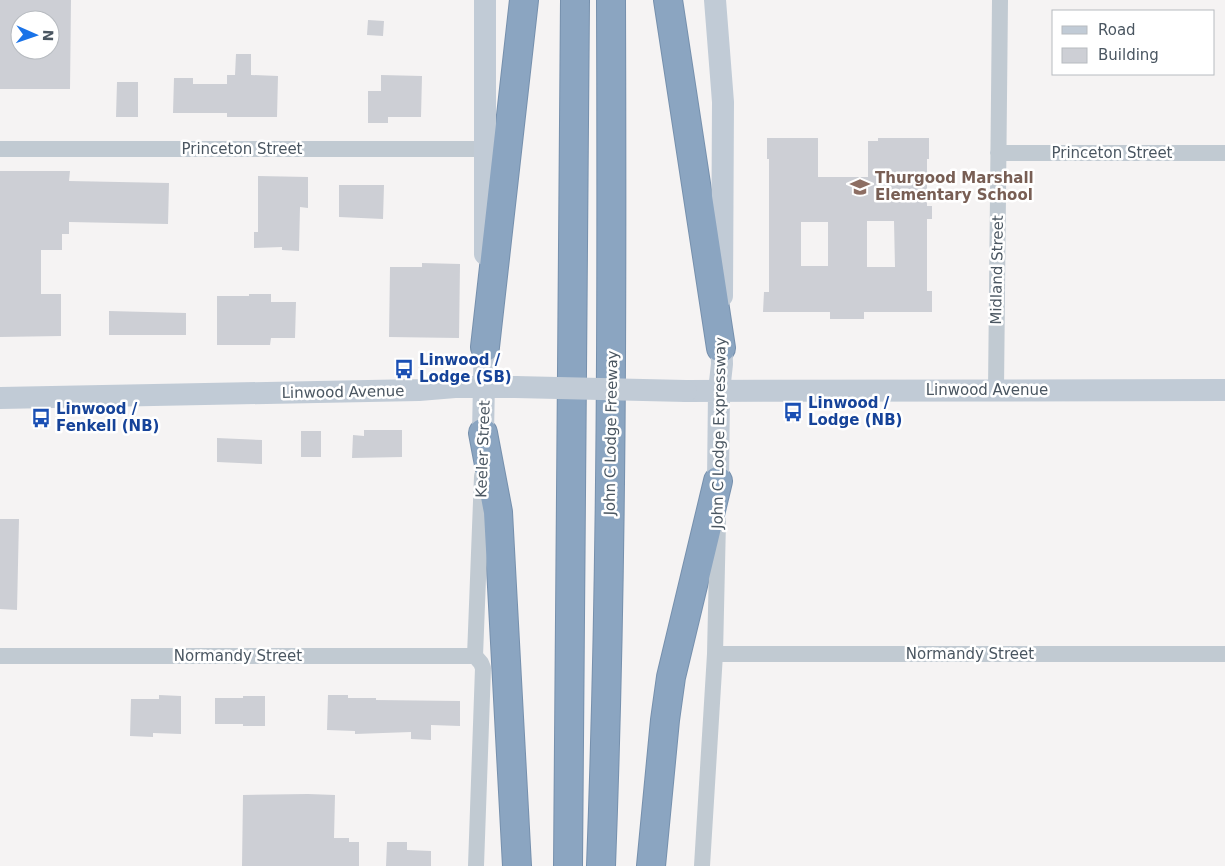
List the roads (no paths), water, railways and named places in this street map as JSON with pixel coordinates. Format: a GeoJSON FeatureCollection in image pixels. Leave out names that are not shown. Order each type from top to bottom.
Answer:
{"type":"FeatureCollection","features":[{"type":"Feature","properties":{"kind":"highway"},"geometry":{"type":"LineString","coordinates":[[485,347],[524,0]]}},
{"type":"Feature","properties":{"kind":"highway"},"geometry":{"type":"LineString","coordinates":[[568,866],[575,0]]}},
{"type":"Feature","properties":{"kind":"highway","name":"John C Lodge Freeway"},"geometry":{"type":"LineString","coordinates":[[601,866],[610,508],[612,323],[610,0]]}},
{"type":"Feature","properties":{"kind":"highway"},"geometry":{"type":"LineString","coordinates":[[668,0],[721,348]]}},
{"type":"Feature","properties":{"kind":"highway"},"geometry":{"type":"LineString","coordinates":[[484,433],[498,512],[517,866]]}},
{"type":"Feature","properties":{"kind":"highway"},"geometry":{"type":"LineString","coordinates":[[651,866],[671,677],[718,481]]}},
{"type":"Feature","properties":{"kind":"street","name":"Keeler Street"},"geometry":{"type":"LineString","coordinates":[[476,866],[482,668],[481,663],[475,656],[484,433],[485,0]]}},
{"type":"Feature","properties":{"kind":"street","name":"John C Lodge Expressway"},"geometry":{"type":"LineString","coordinates":[[702,866],[715,654],[719,392],[722,364],[723,102],[715,0]]}},
{"type":"Feature","properties":{"kind":"street","name":"Midland Street"},"geometry":{"type":"LineString","coordinates":[[996,390],[1000,0]]}},
{"type":"Feature","properties":{"kind":"street","name":"Princeton Street"},"geometry":{"type":"LineString","coordinates":[[0,149],[485,149]]}},
{"type":"Feature","properties":{"kind":"street","name":"Princeton Street"},"geometry":{"type":"LineString","coordinates":[[998,153],[1225,153]]}},
{"type":"Feature","properties":{"kind":"street","name":"Linwood Avenue"},"geometry":{"type":"LineString","coordinates":[[0,398],[418,390],[484,386],[719,392],[1225,390]]}},
{"type":"Feature","properties":{"kind":"street","name":"Normandy Street"},"geometry":{"type":"LineString","coordinates":[[715,654],[1225,654]]}},
{"type":"Feature","properties":{"kind":"street","name":"Normandy Street"},"geometry":{"type":"LineString","coordinates":[[0,656],[475,656]]}},
{"type":"Feature","properties":{"kind":"place","name":"Thurgood Marshall Elementary School"},"geometry":{"type":"Point","coordinates":[860,187]}},
{"type":"Feature","properties":{"kind":"place","name":"Linwood / Lodge (SB)"},"geometry":{"type":"Point","coordinates":[404,369]}},
{"type":"Feature","properties":{"kind":"place","name":"Linwood / Lodge (NB)"},"geometry":{"type":"Point","coordinates":[793,412]}},
{"type":"Feature","properties":{"kind":"place","name":"Linwood / Fenkell (NB)"},"geometry":{"type":"Point","coordinates":[41,418]}}]}
